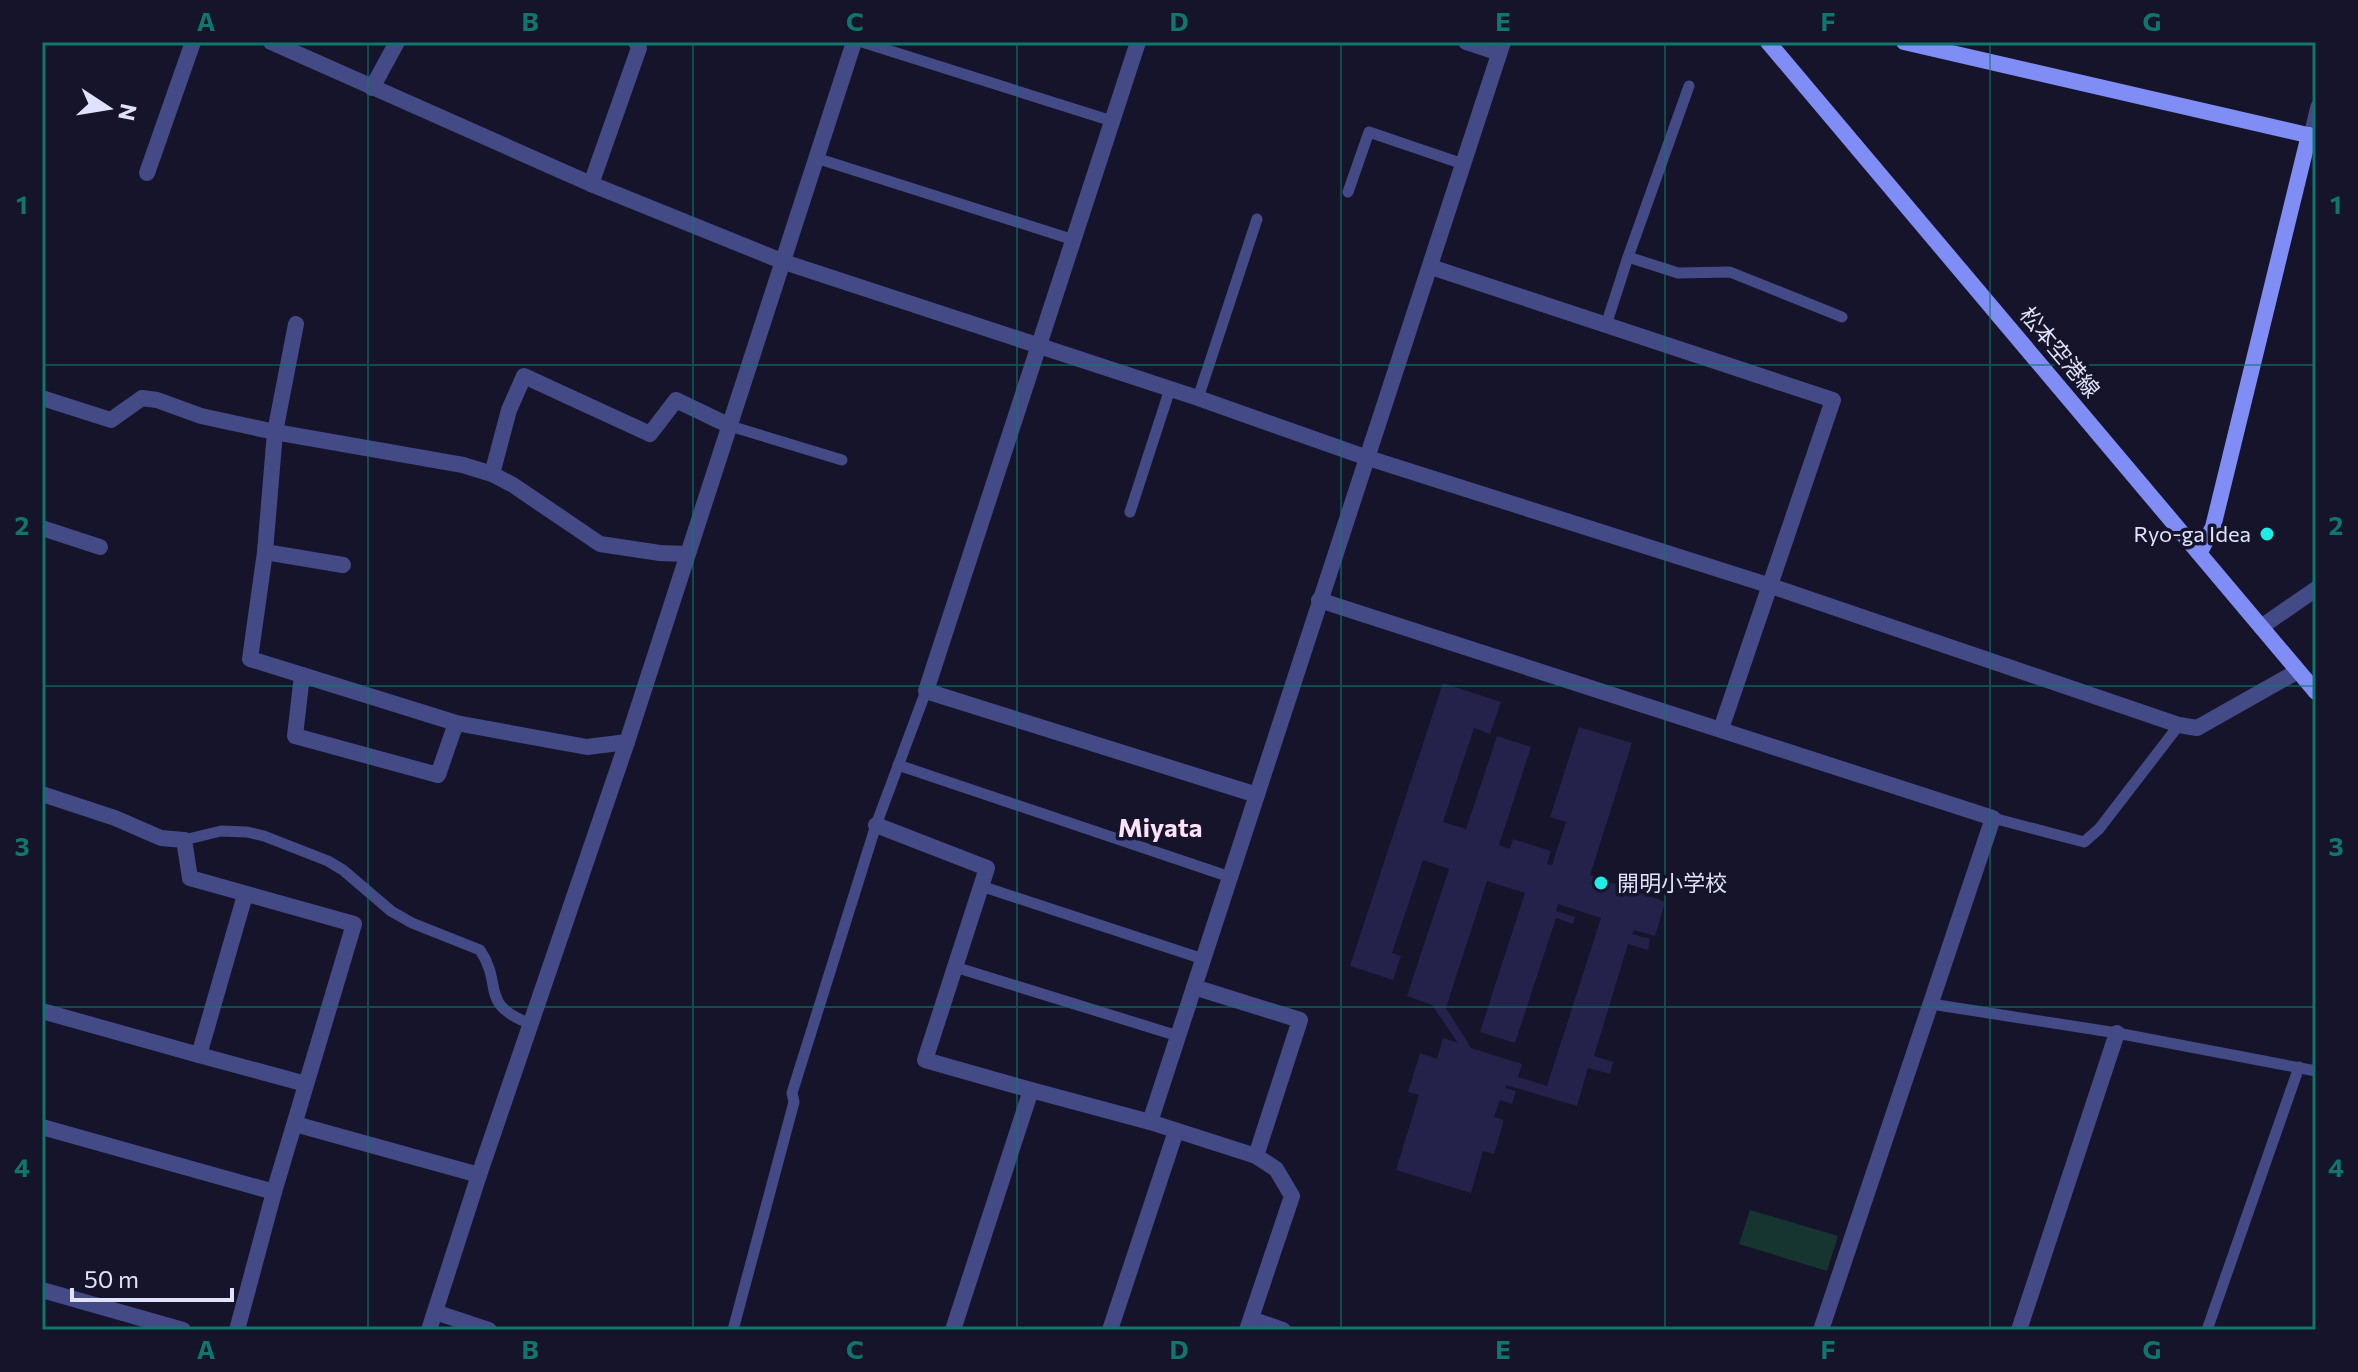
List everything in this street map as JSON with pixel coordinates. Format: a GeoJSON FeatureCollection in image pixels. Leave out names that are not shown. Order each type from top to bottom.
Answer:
{"type":"FeatureCollection","features":[{"type":"Feature","properties":{"kind":"main road","name":"松本空港線"},"geometry":{"type":"LineString","coordinates":[[1768,42],[2316,692]]}},
{"type":"Feature","properties":{"kind":"main road"},"geometry":{"type":"LineString","coordinates":[[1904,42],[2312,136],[2213,527],[2200,552]]}},
{"type":"Feature","properties":{"kind":"street"},"geometry":{"type":"LineString","coordinates":[[147,173],[193,42]]}},
{"type":"Feature","properties":{"kind":"street"},"geometry":{"type":"LineString","coordinates":[[271,42],[591,184],[784,262],[1198,398],[1365,457],[1771,586],[2179,725],[2197,728],[2298,671]]}},
{"type":"Feature","properties":{"kind":"street"},"geometry":{"type":"LineString","coordinates":[[372,88],[397,42]]}},
{"type":"Feature","properties":{"kind":"street"},"geometry":{"type":"LineString","coordinates":[[591,184],[639,48],[636,42]]}},
{"type":"Feature","properties":{"kind":"street"},"geometry":{"type":"LineString","coordinates":[[429,1330],[627,742],[854,42]]}},
{"type":"Feature","properties":{"kind":"street"},"geometry":{"type":"LineString","coordinates":[[1138,42],[926,691],[1257,795]]}},
{"type":"Feature","properties":{"kind":"street"},"geometry":{"type":"LineString","coordinates":[[1150,1122],[1501,47],[1466,42]]}},
{"type":"Feature","properties":{"kind":"street"},"geometry":{"type":"LineString","coordinates":[[1431,267],[1833,400],[1721,729]]}},
{"type":"Feature","properties":{"kind":"street"},"geometry":{"type":"LineString","coordinates":[[296,324],[275,432],[265,552],[250,659],[456,723],[587,747],[627,742]]}},
{"type":"Feature","properties":{"kind":"street"},"geometry":{"type":"LineString","coordinates":[[492,474],[509,410],[524,376],[650,434],[676,400],[730,426]]}},
{"type":"Feature","properties":{"kind":"street"},"geometry":{"type":"LineString","coordinates":[[42,398],[111,420],[142,398],[157,400],[201,416],[275,432],[463,465],[492,474],[513,485],[600,544],[687,554]]}},
{"type":"Feature","properties":{"kind":"street"},"geometry":{"type":"LineString","coordinates":[[42,528],[100,547]]}},
{"type":"Feature","properties":{"kind":"street"},"geometry":{"type":"LineString","coordinates":[[265,552],[343,565]]}},
{"type":"Feature","properties":{"kind":"street"},"geometry":{"type":"LineString","coordinates":[[2261,627],[2316,589]]}},
{"type":"Feature","properties":{"kind":"street"},"geometry":{"type":"LineString","coordinates":[[1319,600],[1993,818],[1821,1330]]}},
{"type":"Feature","properties":{"kind":"street"},"geometry":{"type":"LineString","coordinates":[[302,675],[295,736],[438,775],[456,723]]}},
{"type":"Feature","properties":{"kind":"street"},"geometry":{"type":"LineString","coordinates":[[42,794],[115,818],[161,838],[184,840],[190,878],[354,924],[274,1192],[237,1330]]}},
{"type":"Feature","properties":{"kind":"street"},"geometry":{"type":"LineString","coordinates":[[876,825],[987,868],[925,1060],[1150,1122],[1256,1156],[1276,1169],[1292,1196],[1249,1324],[1283,1330]]}},
{"type":"Feature","properties":{"kind":"street"},"geometry":{"type":"LineString","coordinates":[[199,1055],[245,895]]}},
{"type":"Feature","properties":{"kind":"street"},"geometry":{"type":"LineString","coordinates":[[1194,987],[1300,1020],[1256,1156]]}},
{"type":"Feature","properties":{"kind":"street"},"geometry":{"type":"LineString","coordinates":[[42,1011],[306,1084]]}},
{"type":"Feature","properties":{"kind":"street"},"geometry":{"type":"LineString","coordinates":[[2019,1330],[2117,1033]]}},
{"type":"Feature","properties":{"kind":"street"},"geometry":{"type":"LineString","coordinates":[[953,1330],[1031,1090]]}},
{"type":"Feature","properties":{"kind":"street"},"geometry":{"type":"LineString","coordinates":[[295,1124],[479,1175]]}},
{"type":"Feature","properties":{"kind":"street"},"geometry":{"type":"LineString","coordinates":[[42,1127],[274,1192]]}},
{"type":"Feature","properties":{"kind":"street"},"geometry":{"type":"LineString","coordinates":[[1110,1330],[1176,1131]]}},
{"type":"Feature","properties":{"kind":"street"},"geometry":{"type":"LineString","coordinates":[[42,1290],[183,1330]]}},
{"type":"Feature","properties":{"kind":"street"},"geometry":{"type":"LineString","coordinates":[[435,1312],[489,1330]]}},
{"type":"Feature","properties":{"kind":"lane"},"geometry":{"type":"LineString","coordinates":[[862,42],[1112,121]]}},
{"type":"Feature","properties":{"kind":"lane"},"geometry":{"type":"LineString","coordinates":[[1606,325],[1689,86]]}},
{"type":"Feature","properties":{"kind":"lane"},"geometry":{"type":"LineString","coordinates":[[2312,136],[2316,106]]}},
{"type":"Feature","properties":{"kind":"lane"},"geometry":{"type":"LineString","coordinates":[[1348,192],[1369,132],[1463,164]]}},
{"type":"Feature","properties":{"kind":"lane"},"geometry":{"type":"LineString","coordinates":[[816,158],[1074,240]]}},
{"type":"Feature","properties":{"kind":"lane"},"geometry":{"type":"LineString","coordinates":[[1198,398],[1257,219]]}},
{"type":"Feature","properties":{"kind":"lane"},"geometry":{"type":"LineString","coordinates":[[1628,257],[1678,273],[1730,272],[1842,317]]}},
{"type":"Feature","properties":{"kind":"lane"},"geometry":{"type":"LineString","coordinates":[[1130,512],[1170,389]]}},
{"type":"Feature","properties":{"kind":"lane"},"geometry":{"type":"LineString","coordinates":[[730,426],[842,460]]}},
{"type":"Feature","properties":{"kind":"lane"},"geometry":{"type":"LineString","coordinates":[[733,1330],[794,1102],[792,1093],[876,825],[926,691]]}},
{"type":"Feature","properties":{"kind":"lane"},"geometry":{"type":"LineString","coordinates":[[1993,818],[2084,842],[2099,829],[2179,725]]}},
{"type":"Feature","properties":{"kind":"lane"},"geometry":{"type":"LineString","coordinates":[[898,765],[1230,877]]}},
{"type":"Feature","properties":{"kind":"lane"},"geometry":{"type":"LineString","coordinates":[[184,840],[221,831],[247,832],[328,861],[391,911],[412,923],[480,950],[486,960],[494,997],[512,1017],[531,1024]]}},
{"type":"Feature","properties":{"kind":"lane"},"geometry":{"type":"LineString","coordinates":[[981,886],[1203,959]]}},
{"type":"Feature","properties":{"kind":"lane"},"geometry":{"type":"LineString","coordinates":[[955,967],[1178,1036]]}},
{"type":"Feature","properties":{"kind":"lane"},"geometry":{"type":"LineString","coordinates":[[1931,1004],[2117,1033],[2316,1071]]}},
{"type":"Feature","properties":{"kind":"lane"},"geometry":{"type":"LineString","coordinates":[[2207,1330],[2282,1123],[2299,1067]]}},
{"type":"Feature","properties":{"kind":"green space"},"geometry":{"type":"Polygon","coordinates":[[[1750,1210],[1838,1236],[1827,1271],[1739,1244],[1750,1210]]]}},
{"type":"Feature","properties":{"kind":"building"},"geometry":{"type":"Polygon","coordinates":[[[1443,683],[1501,702],[1490,734],[1474,728],[1443,822],[1466,829],[1497,736],[1531,747],[1499,845],[1510,849],[1513,839],[1551,851],[1547,864],[1552,865],[1566,822],[1550,817],[1579,727],[1632,743],[1590,875],[1665,902],[1655,936],[1634,930],[1632,934],[1650,939],[1648,950],[1628,944],[1594,1056],[1613,1062],[1610,1074],[1588,1068],[1577,1106],[1506,1085],[1505,1088],[1516,1091],[1512,1104],[1500,1100],[1494,1117],[1504,1120],[1494,1154],[1483,1151],[1471,1193],[1396,1170],[1419,1095],[1408,1092],[1420,1053],[1437,1059],[1443,1038],[1458,1043],[1432,1005],[1407,996],[1449,869],[1423,860],[1392,953],[1401,956],[1393,980],[1350,966],[1443,683]],[[1487,881],[1446,1008],[1471,1048],[1522,1064],[1518,1077],[1547,1086],[1601,918],[1558,904],[1556,911],[1575,917],[1573,924],[1556,918],[1515,1043],[1480,1032],[1525,893],[1487,881]]]}},
{"type":"Feature","properties":{"kind":"place","name":"Ryo-ga Idea"},"geometry":{"type":"Point","coordinates":[2267,534]}},
{"type":"Feature","properties":{"kind":"place","name":"開明小学校"},"geometry":{"type":"Point","coordinates":[1601,883]}},
{"type":"Feature","properties":{"kind":"district","name":"Miyata"},"geometry":{"type":"Point","coordinates":[1160,828]}}]}
